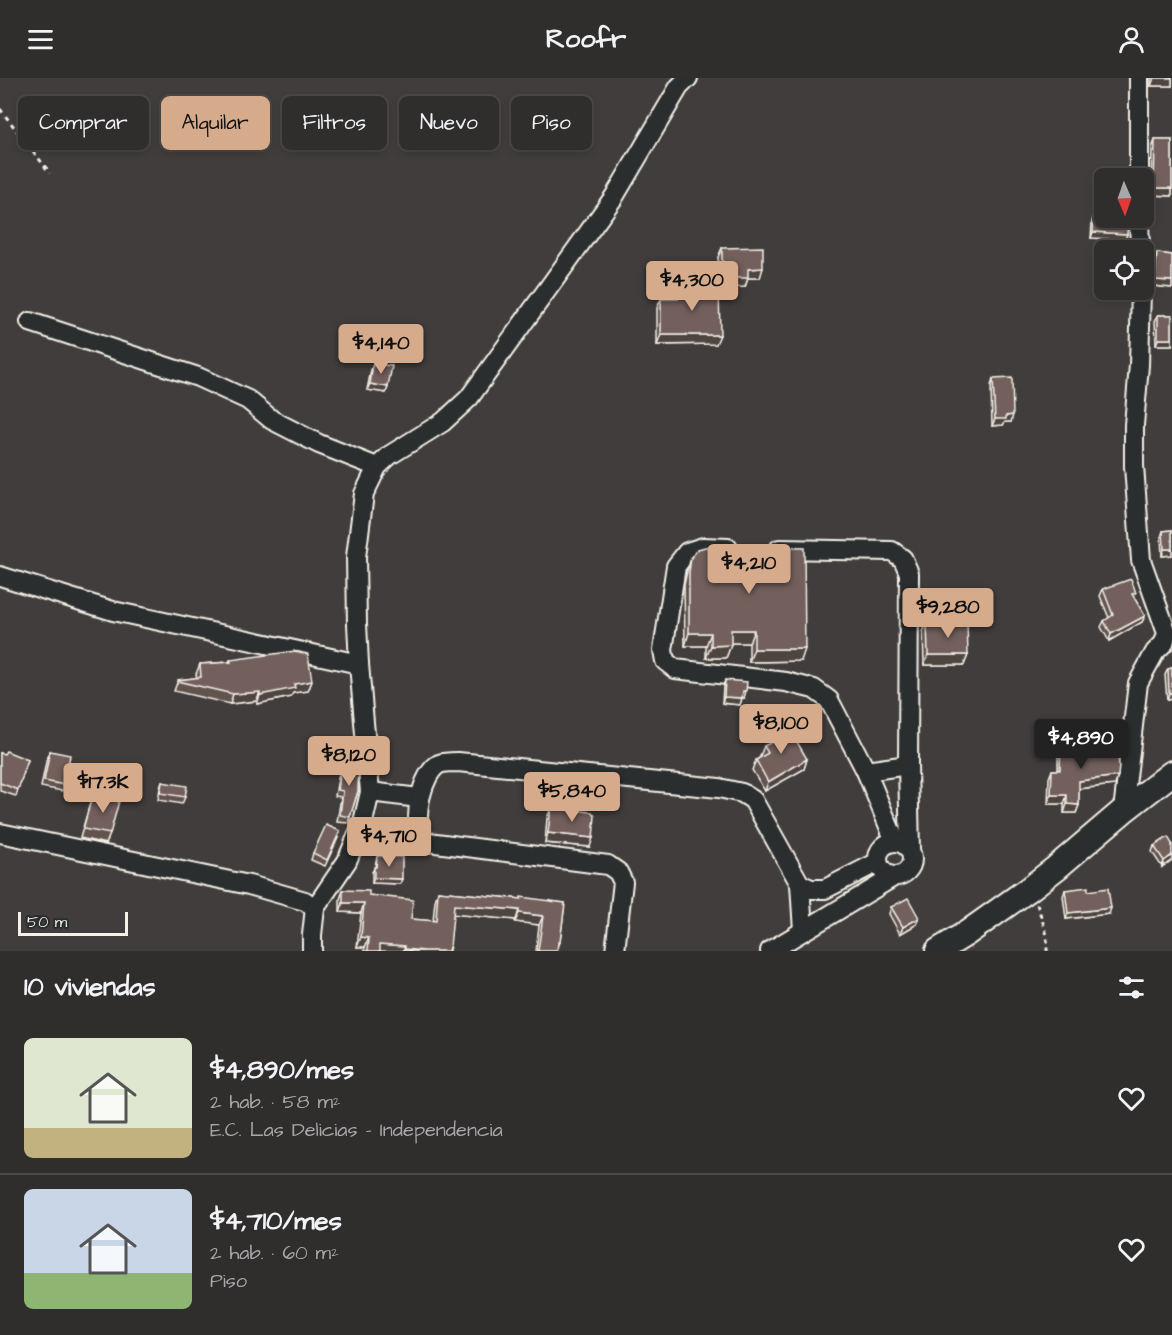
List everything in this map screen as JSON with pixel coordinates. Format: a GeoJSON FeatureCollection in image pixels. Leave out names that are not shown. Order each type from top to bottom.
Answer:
{"type":"FeatureCollection","features":[{"type":"Feature","properties":{"kind":"street"},"geometry":{"type":"LineString","coordinates":[[312,951],[315,908],[347,861],[363,822],[370,792],[359,664],[356,557],[364,494],[377,467],[390,455],[443,422],[469,398],[614,197],[679,87],[688,78]]}},
{"type":"Feature","properties":{"kind":"street"},"geometry":{"type":"LineString","coordinates":[[1139,78],[1139,168]]}},
{"type":"Feature","properties":{"kind":"street"},"geometry":{"type":"LineString","coordinates":[[1123,811],[1138,683],[1155,652],[1164,643],[1167,633],[1141,560],[1140,548],[1134,466],[1134,425],[1141,300]]}},
{"type":"Feature","properties":{"kind":"street"},"geometry":{"type":"LineString","coordinates":[[30,322],[198,377],[248,400],[272,420],[319,444],[377,467]]}},
{"type":"Feature","properties":{"kind":"street"},"geometry":{"type":"LineString","coordinates":[[770,951],[895,876],[906,872],[910,867],[912,856],[903,846],[829,700],[814,689],[786,682],[675,669],[665,661],[663,650],[675,566],[687,552],[703,547],[892,551],[903,559],[909,573],[908,765],[903,846]]}},
{"type":"Feature","properties":{"kind":"street"},"geometry":{"type":"LineString","coordinates":[[0,576],[113,611],[359,664]]}},
{"type":"Feature","properties":{"kind":"street"},"geometry":{"type":"LineString","coordinates":[[615,951],[623,882],[618,872],[608,865],[429,842],[422,837],[419,828],[419,798],[428,775],[439,764],[458,762],[719,788],[742,793],[753,800],[800,884],[803,931]]}},
{"type":"Feature","properties":{"kind":"street"},"geometry":{"type":"LineString","coordinates":[[866,771],[908,765]]}},
{"type":"Feature","properties":{"kind":"street"},"geometry":{"type":"LineString","coordinates":[[938,951],[1029,889],[1172,773]]}},
{"type":"Feature","properties":{"kind":"street"},"geometry":{"type":"LineString","coordinates":[[370,792],[419,798]]}},
{"type":"Feature","properties":{"kind":"street"},"geometry":{"type":"LineString","coordinates":[[0,833],[249,885],[305,901],[315,908]]}},
{"type":"Feature","properties":{"kind":"street"},"geometry":{"type":"LineString","coordinates":[[895,876],[880,868],[878,856],[884,846],[903,846]]}},
{"type":"Feature","properties":{"kind":"street"},"geometry":{"type":"LineString","coordinates":[[800,884],[811,889],[825,889],[878,862]]}},
{"type":"Feature","properties":{"kind":"path"},"geometry":{"type":"LineString","coordinates":[[0,109],[50,173]]}},
{"type":"Feature","properties":{"kind":"path"},"geometry":{"type":"LineString","coordinates":[[1029,889],[1039,908],[1047,935],[1047,951]]}},
{"type":"Feature","properties":{"kind":"building"},"geometry":{"type":"Polygon","coordinates":[[[1155,140],[1172,140],[1172,188],[1154,188],[1155,140]]]}},
{"type":"Feature","properties":{"kind":"building"},"geometry":{"type":"Polygon","coordinates":[[[1094,215],[1094,228],[1127,228],[1127,234],[1093,232],[1094,215]]]}},
{"type":"Feature","properties":{"kind":"building"},"geometry":{"type":"Polygon","coordinates":[[[763,247],[763,268],[748,269],[748,278],[722,278],[722,248],[763,247]]]}},
{"type":"Feature","properties":{"kind":"building"},"geometry":{"type":"Polygon","coordinates":[[[1157,253],[1172,255],[1172,281],[1155,280],[1157,253]]]}},
{"type":"Feature","properties":{"kind":"building"},"geometry":{"type":"Polygon","coordinates":[[[678,286],[719,286],[720,335],[661,335],[661,299],[678,299],[678,286]]]}},
{"type":"Feature","properties":{"kind":"building"},"geometry":{"type":"Polygon","coordinates":[[[1158,315],[1172,315],[1172,339],[1158,339],[1158,315]]]}},
{"type":"Feature","properties":{"kind":"building"},"geometry":{"type":"Polygon","coordinates":[[[373,364],[392,366],[388,387],[370,384],[373,364]]]}},
{"type":"Feature","properties":{"kind":"building"},"geometry":{"type":"Polygon","coordinates":[[[1012,378],[1013,415],[1006,416],[1006,419],[995,419],[993,379],[1012,378]]]}},
{"type":"Feature","properties":{"kind":"building"},"geometry":{"type":"Polygon","coordinates":[[[1172,530],[1172,549],[1164,549],[1163,531],[1172,530]]]}},
{"type":"Feature","properties":{"kind":"building"},"geometry":{"type":"Polygon","coordinates":[[[709,546],[804,548],[805,649],[754,649],[754,630],[731,630],[731,645],[711,646],[711,633],[689,633],[691,558],[698,549],[709,546]]]}},
{"type":"Feature","properties":{"kind":"building"},"geometry":{"type":"Polygon","coordinates":[[[1131,579],[1136,593],[1132,594],[1145,616],[1111,634],[1104,621],[1113,615],[1103,589],[1131,579]]]}},
{"type":"Feature","properties":{"kind":"building"},"geometry":{"type":"Polygon","coordinates":[[[967,622],[968,655],[928,655],[927,623],[967,622]]]}},
{"type":"Feature","properties":{"kind":"building"},"geometry":{"type":"Polygon","coordinates":[[[295,651],[308,654],[312,681],[294,684],[295,688],[260,695],[260,692],[233,694],[177,681],[201,677],[200,664],[231,662],[230,660],[295,651]]]}},
{"type":"Feature","properties":{"kind":"building"},"geometry":{"type":"Polygon","coordinates":[[[1172,668],[1172,693],[1169,693],[1168,669],[1172,668]]]}},
{"type":"Feature","properties":{"kind":"building"},"geometry":{"type":"Polygon","coordinates":[[[725,680],[747,682],[742,698],[724,697],[725,680]]]}},
{"type":"Feature","properties":{"kind":"building"},"geometry":{"type":"Polygon","coordinates":[[[789,728],[807,759],[768,782],[756,760],[768,753],[764,746],[772,742],[771,738],[789,728]]]}},
{"type":"Feature","properties":{"kind":"building"},"geometry":{"type":"Polygon","coordinates":[[[1061,741],[1080,741],[1080,756],[1117,751],[1118,776],[1079,781],[1079,805],[1067,804],[1067,795],[1051,795],[1052,770],[1060,770],[1061,741]]]}},
{"type":"Feature","properties":{"kind":"building"},"geometry":{"type":"Polygon","coordinates":[[[6,751],[28,760],[18,790],[0,783],[0,753],[4,754],[6,751]]]}},
{"type":"Feature","properties":{"kind":"building"},"geometry":{"type":"Polygon","coordinates":[[[50,751],[70,755],[65,785],[44,781],[50,751]]]}},
{"type":"Feature","properties":{"kind":"building"},"geometry":{"type":"Polygon","coordinates":[[[342,761],[359,764],[358,791],[350,817],[340,815],[343,791],[338,790],[342,761]]]}},
{"type":"Feature","properties":{"kind":"building"},"geometry":{"type":"Polygon","coordinates":[[[162,782],[187,786],[185,797],[160,793],[162,782]]]}},
{"type":"Feature","properties":{"kind":"building"},"geometry":{"type":"Polygon","coordinates":[[[108,790],[121,794],[110,834],[83,829],[91,800],[104,804],[108,790]]]}},
{"type":"Feature","properties":{"kind":"building"},"geometry":{"type":"Polygon","coordinates":[[[551,808],[592,812],[595,816],[593,838],[548,833],[551,808]]]}},
{"type":"Feature","properties":{"kind":"building"},"geometry":{"type":"Polygon","coordinates":[[[326,825],[340,831],[327,860],[313,853],[326,825]]]}},
{"type":"Feature","properties":{"kind":"building"},"geometry":{"type":"Polygon","coordinates":[[[1168,837],[1172,844],[1172,855],[1164,861],[1154,846],[1168,837]]]}},
{"type":"Feature","properties":{"kind":"building"},"geometry":{"type":"Polygon","coordinates":[[[377,856],[402,857],[402,879],[374,878],[377,856]]]}},
{"type":"Feature","properties":{"kind":"building"},"geometry":{"type":"Polygon","coordinates":[[[1088,887],[1088,891],[1108,888],[1111,908],[1068,913],[1065,890],[1088,887]]]}},
{"type":"Feature","properties":{"kind":"building"},"geometry":{"type":"Polygon","coordinates":[[[343,890],[369,891],[369,895],[413,900],[411,919],[436,921],[438,891],[521,899],[521,897],[565,903],[560,942],[558,942],[557,951],[538,951],[543,916],[519,913],[519,910],[454,905],[448,951],[424,951],[405,949],[405,946],[380,944],[380,951],[368,951],[369,938],[361,937],[364,903],[343,903],[343,890]]]}},
{"type":"Feature","properties":{"kind":"building"},"geometry":{"type":"Polygon","coordinates":[[[908,898],[919,918],[903,927],[891,907],[908,898]]]}}]}
